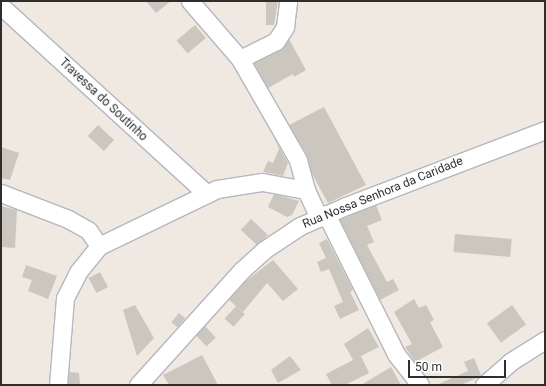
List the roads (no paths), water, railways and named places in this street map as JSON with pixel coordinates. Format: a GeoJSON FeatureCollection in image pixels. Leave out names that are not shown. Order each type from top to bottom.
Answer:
{"type":"FeatureCollection","features":[{"type":"Feature","properties":{"kind":"street"},"geometry":{"type":"LineString","coordinates":[[190,1],[240,59],[298,160],[306,190],[322,216],[396,354],[420,385]]}},
{"type":"Feature","properties":{"kind":"street"},"geometry":{"type":"LineString","coordinates":[[240,59],[276,41],[285,27],[288,1]]}},
{"type":"Feature","properties":{"kind":"street","name":"Travessa do Soutinho"},"geometry":{"type":"LineString","coordinates":[[1,6],[207,194]]}},
{"type":"Feature","properties":{"kind":"street","name":"Rua Nossa Senhora da Caridade"},"geometry":{"type":"LineString","coordinates":[[138,385],[247,265],[264,250],[300,226],[322,216],[545,130]]}},
{"type":"Feature","properties":{"kind":"street"},"geometry":{"type":"LineString","coordinates":[[58,385],[65,298],[78,272],[99,246],[207,194],[241,183],[262,182],[306,190]]}},
{"type":"Feature","properties":{"kind":"street"},"geometry":{"type":"LineString","coordinates":[[1,193],[68,220],[88,230],[99,246]]}},
{"type":"Feature","properties":{"kind":"street"},"geometry":{"type":"LineString","coordinates":[[484,385],[510,362],[545,340]]}}]}
